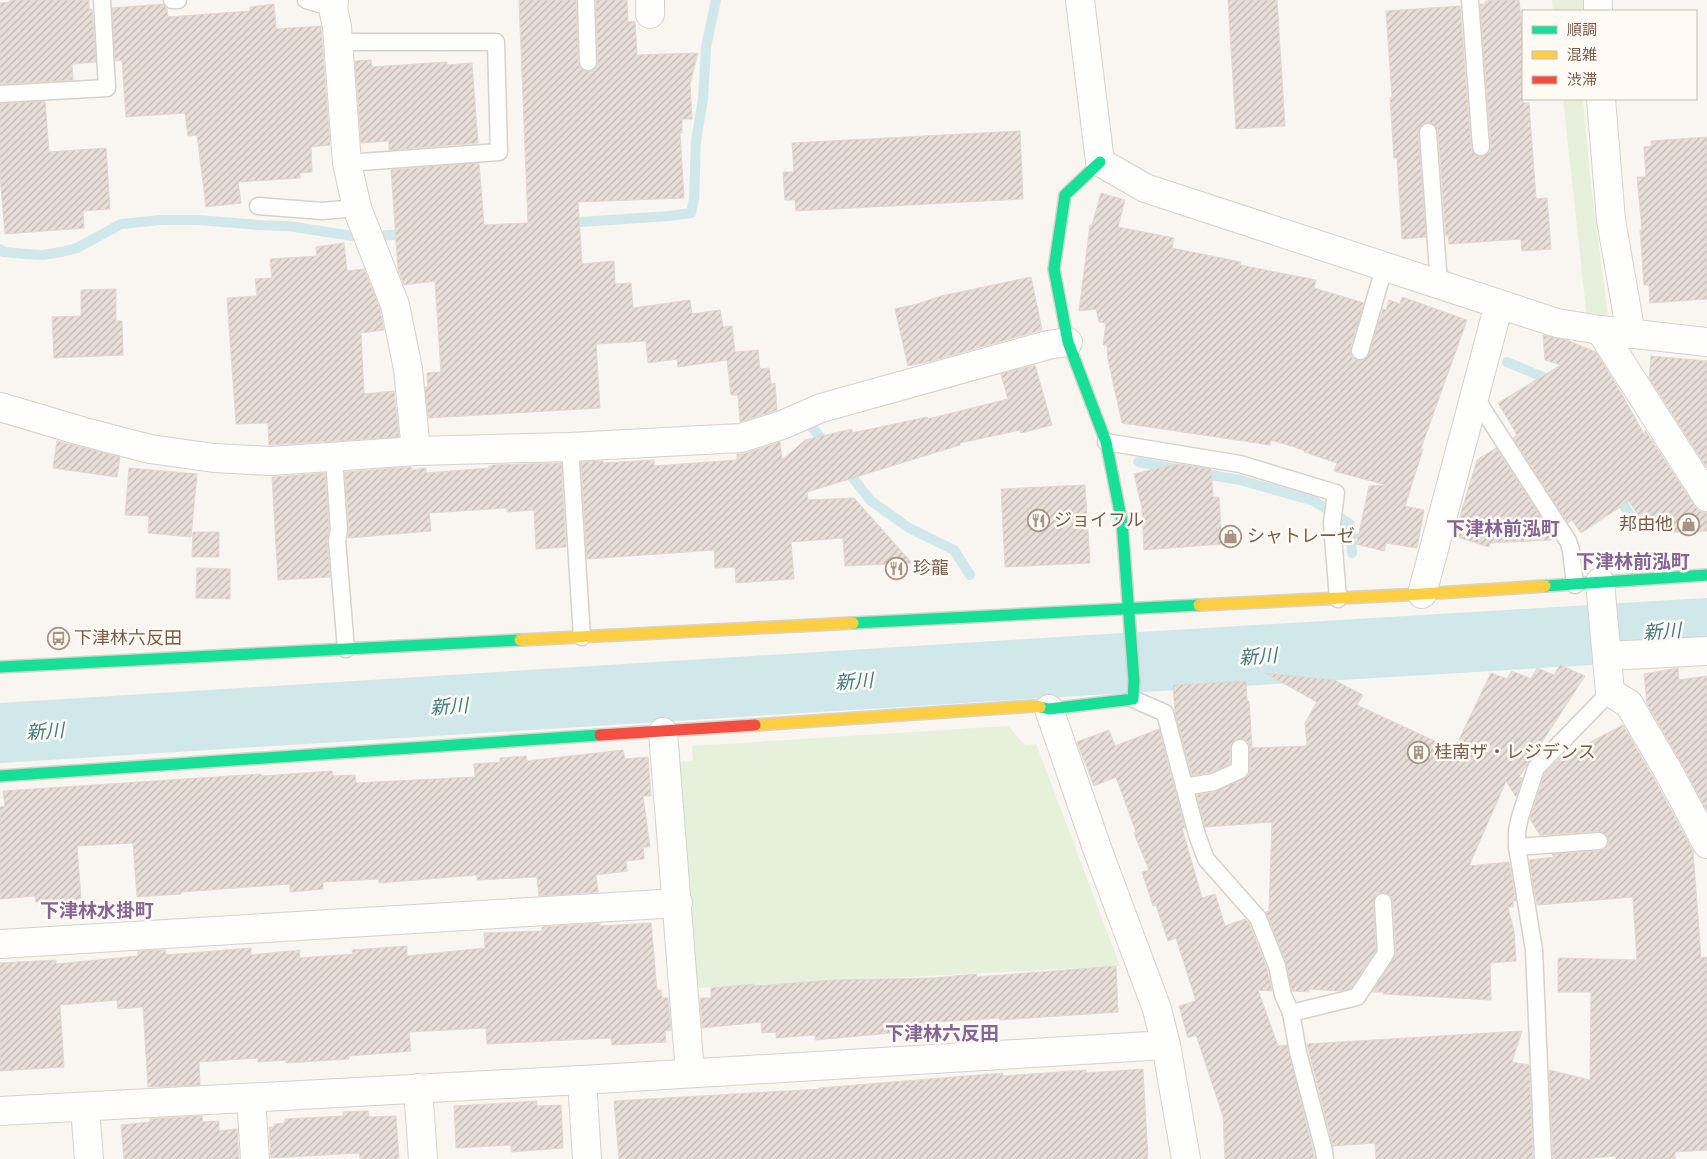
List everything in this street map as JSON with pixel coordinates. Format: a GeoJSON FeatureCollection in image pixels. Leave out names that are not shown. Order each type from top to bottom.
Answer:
{"type":"FeatureCollection","features":[{"type":"Feature","properties":{"kind":"street"},"geometry":{"type":"LineString","coordinates":[[1080,0],[1100,162]]}},
{"type":"Feature","properties":{"kind":"street"},"geometry":{"type":"LineString","coordinates":[[333,4],[337,27],[347,163],[356,208],[395,305],[408,370],[416,451]]}},
{"type":"Feature","properties":{"kind":"street"},"geometry":{"type":"LineString","coordinates":[[1601,100],[1611,220],[1631,334]]}},
{"type":"Feature","properties":{"kind":"street"},"geometry":{"type":"LineString","coordinates":[[1100,162],[1145,188],[1556,323],[1631,334],[1707,342]]}},
{"type":"Feature","properties":{"kind":"street"},"geometry":{"type":"LineString","coordinates":[[0,776],[1034,706],[1049,708],[1133,699],[1134,681],[1122,522],[1106,442],[1068,342],[1054,269],[1065,195],[1100,162]]}},
{"type":"Feature","properties":{"kind":"street"},"geometry":{"type":"LineString","coordinates":[[1422,594],[1499,304]]}},
{"type":"Feature","properties":{"kind":"street"},"geometry":{"type":"LineString","coordinates":[[1600,330],[1707,497]]}},
{"type":"Feature","properties":{"kind":"street"},"geometry":{"type":"LineString","coordinates":[[0,408],[150,449],[214,458],[271,461],[416,451],[570,447],[741,438],[782,425],[821,408],[1048,344],[1068,342]]}},
{"type":"Feature","properties":{"kind":"street"},"geometry":{"type":"LineString","coordinates":[[0,667],[1128,608],[1338,599],[1707,575]]}},
{"type":"Feature","properties":{"kind":"street"},"geometry":{"type":"LineString","coordinates":[[1587,583],[1604,621],[1610,692],[1628,704],[1671,776],[1707,844]]}},
{"type":"Feature","properties":{"kind":"street"},"geometry":{"type":"LineString","coordinates":[[1607,656],[1707,651]]}},
{"type":"Feature","properties":{"kind":"street"},"geometry":{"type":"LineString","coordinates":[[1049,708],[1098,851],[1158,1009],[1186,1159]]}},
{"type":"Feature","properties":{"kind":"street"},"geometry":{"type":"LineString","coordinates":[[663,732],[678,902],[690,1073]]}},
{"type":"Feature","properties":{"kind":"street"},"geometry":{"type":"LineString","coordinates":[[0,944],[678,902]]}},
{"type":"Feature","properties":{"kind":"street"},"geometry":{"type":"LineString","coordinates":[[0,1111],[582,1080],[1166,1045]]}},
{"type":"Feature","properties":{"kind":"street"},"geometry":{"type":"LineString","coordinates":[[582,1080],[587,1159]]}},
{"type":"Feature","properties":{"kind":"street"},"geometry":{"type":"LineString","coordinates":[[418,1088],[423,1159]]}},
{"type":"Feature","properties":{"kind":"street"},"geometry":{"type":"LineString","coordinates":[[251,1098],[255,1159]]}},
{"type":"Feature","properties":{"kind":"street"},"geometry":{"type":"LineString","coordinates":[[85,1107],[89,1159]]}},
{"type":"Feature","properties":{"kind":"lane"},"geometry":{"type":"LineString","coordinates":[[0,94],[107,88],[102,0]]}},
{"type":"Feature","properties":{"kind":"lane"},"geometry":{"type":"LineString","coordinates":[[172,0],[178,0]]}},
{"type":"Feature","properties":{"kind":"lane"},"geometry":{"type":"LineString","coordinates":[[306,0],[333,4]]}},
{"type":"Feature","properties":{"kind":"lane"},"geometry":{"type":"LineString","coordinates":[[586,0],[588,62]]}},
{"type":"Feature","properties":{"kind":"lane"},"geometry":{"type":"LineString","coordinates":[[1470,0],[1481,147]]}},
{"type":"Feature","properties":{"kind":"lane"},"geometry":{"type":"LineString","coordinates":[[338,42],[496,42],[500,152],[347,163]]}},
{"type":"Feature","properties":{"kind":"lane"},"geometry":{"type":"LineString","coordinates":[[1428,132],[1439,284]]}},
{"type":"Feature","properties":{"kind":"lane"},"geometry":{"type":"LineString","coordinates":[[258,206],[322,211],[356,208]]}},
{"type":"Feature","properties":{"kind":"lane"},"geometry":{"type":"LineString","coordinates":[[1360,351],[1384,268]]}},
{"type":"Feature","properties":{"kind":"lane"},"geometry":{"type":"LineString","coordinates":[[1475,397],[1568,541],[1587,583]]}},
{"type":"Feature","properties":{"kind":"lane"},"geometry":{"type":"LineString","coordinates":[[1106,442],[1240,464],[1336,494],[1332,523],[1338,599]]}},
{"type":"Feature","properties":{"kind":"lane"},"geometry":{"type":"LineString","coordinates":[[570,447],[582,637]]}},
{"type":"Feature","properties":{"kind":"lane"},"geometry":{"type":"LineString","coordinates":[[334,458],[339,530],[337,540],[346,649]]}},
{"type":"Feature","properties":{"kind":"lane"},"geometry":{"type":"LineString","coordinates":[[1542,1159],[1534,950],[1517,831],[1536,768],[1610,692]]}},
{"type":"Feature","properties":{"kind":"lane"},"geometry":{"type":"LineString","coordinates":[[1133,699],[1165,713],[1196,835],[1206,859],[1258,918],[1277,966],[1283,994],[1291,1013],[1298,1052],[1324,1151],[1324,1159]]}},
{"type":"Feature","properties":{"kind":"lane"},"geometry":{"type":"LineString","coordinates":[[1184,787],[1214,782],[1240,770],[1240,748]]}},
{"type":"Feature","properties":{"kind":"lane"},"geometry":{"type":"LineString","coordinates":[[1518,847],[1599,841]]}},
{"type":"Feature","properties":{"kind":"lane"},"geometry":{"type":"LineString","coordinates":[[1291,1013],[1357,997],[1386,953],[1383,902]]}},
{"type":"Feature","properties":{"kind":"green space"},"geometry":{"type":"Polygon","coordinates":[[[1552,0],[1583,0],[1583,10],[1553,10],[1552,0]]]}},
{"type":"Feature","properties":{"kind":"green space"},"geometry":{"type":"Polygon","coordinates":[[[1563,100],[1583,100],[1590,177],[1608,317],[1587,318],[1563,100]]]}},
{"type":"Feature","properties":{"kind":"green space"},"geometry":{"type":"Polygon","coordinates":[[[1008,726],[1026,746],[1036,744],[1120,966],[697,988],[680,762],[693,761],[692,746],[1008,726]]]}},
{"type":"Feature","properties":{"kind":"building"},"geometry":{"type":"Polygon","coordinates":[[[10,0],[89,0],[89,9],[92,9],[96,62],[72,64],[73,80],[0,84],[0,3],[10,2],[10,0]]]}},
{"type":"Feature","properties":{"kind":"building"},"geometry":{"type":"Polygon","coordinates":[[[519,0],[576,0],[578,62],[580,68],[584,71],[593,71],[597,67],[598,62],[596,0],[627,0],[628,22],[635,21],[637,55],[698,53],[690,84],[692,119],[682,119],[682,133],[680,133],[684,198],[578,202],[582,264],[614,261],[615,284],[631,283],[633,308],[690,300],[692,314],[720,310],[723,327],[732,326],[735,352],[758,350],[760,369],[769,368],[771,384],[775,383],[777,410],[740,422],[738,395],[731,395],[727,360],[678,367],[677,359],[648,363],[646,341],[596,344],[600,408],[428,418],[425,387],[428,387],[427,373],[441,372],[435,281],[404,285],[398,269],[391,170],[479,163],[484,225],[528,223],[519,0]]]}},
{"type":"Feature","properties":{"kind":"building"},"geometry":{"type":"Polygon","coordinates":[[[1228,0],[1277,0],[1285,126],[1236,129],[1228,0]]]}},
{"type":"Feature","properties":{"kind":"building"},"geometry":{"type":"Polygon","coordinates":[[[1519,0],[1522,28],[1522,100],[1523,103],[1529,103],[1536,199],[1547,198],[1551,249],[1522,251],[1521,239],[1449,244],[1448,236],[1446,236],[1438,131],[1436,126],[1428,122],[1422,124],[1418,133],[1426,237],[1402,239],[1397,158],[1394,158],[1386,11],[1460,6],[1471,148],[1476,156],[1482,157],[1490,152],[1491,146],[1480,4],[1485,4],[1485,1],[1519,0]]]}},
{"type":"Feature","properties":{"kind":"building"},"geometry":{"type":"Polygon","coordinates":[[[163,4],[167,9],[168,17],[250,11],[250,7],[274,4],[276,29],[321,26],[330,145],[311,147],[312,172],[300,173],[300,178],[238,182],[241,203],[206,207],[197,135],[188,136],[185,113],[126,117],[122,60],[115,61],[112,8],[163,4]]]}},
{"type":"Feature","properties":{"kind":"building"},"geometry":{"type":"Polygon","coordinates":[[[371,60],[372,67],[447,62],[447,65],[472,63],[478,143],[389,150],[389,141],[361,143],[355,61],[371,60]]]}},
{"type":"Feature","properties":{"kind":"building"},"geometry":{"type":"Polygon","coordinates":[[[45,101],[49,152],[106,148],[110,209],[83,211],[84,228],[5,234],[0,175],[0,104],[45,101]]]}},
{"type":"Feature","properties":{"kind":"building"},"geometry":{"type":"Polygon","coordinates":[[[1020,131],[1023,199],[796,211],[795,200],[785,200],[783,172],[794,172],[792,143],[1020,131]]]}},
{"type":"Feature","properties":{"kind":"building"},"geometry":{"type":"Polygon","coordinates":[[[1707,137],[1707,299],[1650,303],[1649,285],[1644,285],[1640,230],[1642,230],[1637,177],[1646,177],[1644,147],[1652,146],[1651,141],[1707,137]]]}},
{"type":"Feature","properties":{"kind":"building"},"geometry":{"type":"Polygon","coordinates":[[[1101,193],[1125,200],[1118,227],[1174,238],[1172,248],[1241,262],[1240,265],[1316,280],[1314,288],[1364,303],[1350,349],[1352,358],[1357,360],[1363,361],[1369,354],[1383,309],[1386,310],[1389,300],[1400,304],[1402,297],[1467,320],[1420,451],[1423,449],[1405,506],[1424,510],[1417,548],[1386,543],[1384,551],[1356,544],[1358,538],[1353,537],[1359,533],[1369,486],[1386,485],[1334,471],[1337,463],[1271,440],[1270,445],[1122,423],[1108,359],[1107,345],[1103,345],[1106,323],[1099,322],[1096,309],[1079,311],[1090,225],[1092,225],[1101,193]]]}},
{"type":"Feature","properties":{"kind":"building"},"geometry":{"type":"Polygon","coordinates":[[[344,243],[347,271],[364,269],[380,309],[384,330],[361,333],[364,394],[394,391],[399,437],[269,445],[268,423],[236,424],[227,298],[257,296],[255,279],[272,278],[270,259],[317,256],[316,247],[344,243]]]}},
{"type":"Feature","properties":{"kind":"building"},"geometry":{"type":"Polygon","coordinates":[[[1031,277],[1042,330],[908,366],[895,309],[941,296],[1031,277]]]}},
{"type":"Feature","properties":{"kind":"building"},"geometry":{"type":"Polygon","coordinates":[[[116,289],[116,321],[122,321],[123,355],[54,358],[52,317],[81,316],[81,290],[116,289]]]}},
{"type":"Feature","properties":{"kind":"building"},"geometry":{"type":"Polygon","coordinates":[[[1543,335],[1566,340],[1596,352],[1645,436],[1645,430],[1694,505],[1699,511],[1707,513],[1707,531],[1649,533],[1629,501],[1581,533],[1572,520],[1568,523],[1513,438],[1517,435],[1498,403],[1561,365],[1545,360],[1543,335]]]}},
{"type":"Feature","properties":{"kind":"building"},"geometry":{"type":"Polygon","coordinates":[[[1651,356],[1707,361],[1707,468],[1649,378],[1651,356]]]}},
{"type":"Feature","properties":{"kind":"building"},"geometry":{"type":"Polygon","coordinates":[[[1035,365],[1052,425],[1021,433],[1020,430],[960,443],[960,445],[807,492],[808,500],[854,498],[912,563],[845,566],[843,538],[791,542],[794,579],[736,583],[735,567],[715,568],[714,550],[587,559],[581,462],[603,461],[603,463],[654,460],[654,466],[737,460],[737,454],[743,454],[780,442],[782,460],[805,440],[852,429],[852,433],[927,417],[928,419],[1008,399],[1001,374],[1035,365]]]}},
{"type":"Feature","properties":{"kind":"building"},"geometry":{"type":"Polygon","coordinates":[[[57,441],[120,457],[117,477],[53,468],[57,441]]]}},
{"type":"Feature","properties":{"kind":"building"},"geometry":{"type":"Polygon","coordinates":[[[1496,448],[1554,537],[1551,540],[1490,543],[1489,547],[1454,536],[1477,460],[1496,448]]]}},
{"type":"Feature","properties":{"kind":"building"},"geometry":{"type":"Polygon","coordinates":[[[561,463],[566,547],[536,549],[534,510],[507,512],[507,508],[429,513],[431,531],[348,538],[345,472],[411,467],[412,470],[426,468],[426,473],[489,468],[492,465],[561,463]]]}},
{"type":"Feature","properties":{"kind":"building"},"geometry":{"type":"Polygon","coordinates":[[[1177,464],[1211,469],[1213,497],[1219,497],[1222,544],[1144,550],[1142,508],[1134,474],[1177,464]]]}},
{"type":"Feature","properties":{"kind":"building"},"geometry":{"type":"Polygon","coordinates":[[[129,468],[197,474],[191,537],[148,533],[149,516],[125,515],[129,468]]]}},
{"type":"Feature","properties":{"kind":"building"},"geometry":{"type":"Polygon","coordinates":[[[325,473],[330,577],[278,580],[272,477],[325,473]]]}},
{"type":"Feature","properties":{"kind":"building"},"geometry":{"type":"Polygon","coordinates":[[[1085,485],[1090,563],[1005,567],[1001,489],[1085,485]]]}},
{"type":"Feature","properties":{"kind":"building"},"geometry":{"type":"Polygon","coordinates":[[[193,532],[219,532],[219,557],[192,557],[193,532]]]}},
{"type":"Feature","properties":{"kind":"building"},"geometry":{"type":"Polygon","coordinates":[[[197,568],[230,569],[230,599],[196,598],[197,568]]]}},
{"type":"Feature","properties":{"kind":"building"},"geometry":{"type":"Polygon","coordinates":[[[1560,665],[1585,676],[1518,779],[1523,777],[1516,797],[1506,781],[1469,866],[1509,862],[1516,901],[1513,900],[1513,907],[1508,907],[1514,931],[1516,961],[1490,963],[1491,1000],[1372,992],[1396,953],[1393,901],[1391,896],[1383,892],[1377,894],[1373,902],[1376,950],[1351,988],[1340,991],[1309,989],[1309,992],[1292,991],[1286,962],[1266,912],[1269,911],[1272,822],[1205,827],[1197,795],[1218,791],[1248,776],[1250,770],[1249,743],[1245,739],[1235,739],[1230,748],[1230,764],[1211,772],[1192,776],[1175,713],[1173,685],[1246,681],[1252,748],[1307,746],[1305,723],[1317,702],[1265,673],[1334,680],[1363,695],[1357,705],[1454,750],[1491,673],[1507,679],[1512,671],[1531,679],[1537,668],[1554,675],[1560,665]]]}},
{"type":"Feature","properties":{"kind":"building"},"geometry":{"type":"Polygon","coordinates":[[[1678,668],[1679,680],[1707,676],[1707,811],[1647,704],[1644,674],[1678,668]]]}},
{"type":"Feature","properties":{"kind":"building"},"geometry":{"type":"Polygon","coordinates":[[[1623,725],[1693,851],[1701,958],[1707,957],[1707,1150],[1675,1152],[1675,1159],[1616,1159],[1616,1156],[1553,1159],[1549,1070],[1590,1080],[1591,992],[1558,992],[1558,958],[1637,960],[1633,897],[1537,905],[1529,860],[1554,857],[1552,854],[1600,851],[1605,849],[1609,840],[1607,835],[1598,831],[1540,835],[1530,819],[1545,773],[1560,758],[1623,725]]]}},
{"type":"Feature","properties":{"kind":"building"},"geometry":{"type":"Polygon","coordinates":[[[1159,729],[1185,828],[1182,828],[1202,898],[1215,894],[1225,926],[1245,919],[1249,923],[1267,969],[1272,991],[1258,990],[1278,1046],[1287,1045],[1315,1159],[1225,1159],[1223,1116],[1196,1035],[1188,1038],[1179,1006],[1196,1001],[1176,938],[1168,941],[1156,905],[1153,906],[1142,872],[1149,870],[1134,833],[1136,832],[1116,777],[1094,786],[1077,742],[1109,730],[1115,746],[1159,729]]]}},
{"type":"Feature","properties":{"kind":"building"},"geometry":{"type":"Polygon","coordinates":[[[623,750],[625,759],[648,757],[651,796],[643,796],[650,847],[643,847],[644,859],[626,861],[627,871],[596,875],[598,892],[539,896],[537,877],[477,880],[477,875],[379,883],[379,879],[323,882],[323,889],[290,892],[290,884],[137,897],[133,843],[77,846],[81,899],[36,902],[35,896],[0,899],[0,807],[5,806],[3,791],[332,771],[333,776],[355,775],[356,783],[475,777],[474,764],[500,762],[500,758],[526,756],[527,761],[623,750]]]}},
{"type":"Feature","properties":{"kind":"building"},"geometry":{"type":"Polygon","coordinates":[[[600,923],[600,926],[651,923],[657,990],[661,990],[662,998],[668,998],[671,1030],[665,1031],[666,1042],[612,1045],[611,1038],[487,1044],[486,1028],[409,1032],[411,1051],[349,1056],[349,1059],[286,1063],[286,1060],[258,1062],[258,1058],[199,1062],[200,1085],[148,1087],[143,1007],[118,1009],[117,1000],[60,1005],[64,1067],[0,1071],[0,963],[56,960],[56,964],[138,956],[138,951],[165,950],[166,955],[251,948],[251,955],[300,950],[299,958],[353,954],[352,950],[407,946],[407,956],[485,948],[484,933],[542,931],[542,927],[600,923]]]}},
{"type":"Feature","properties":{"kind":"building"},"geometry":{"type":"Polygon","coordinates":[[[1116,966],[1118,1012],[923,1023],[924,1030],[815,1040],[815,1035],[776,1038],[776,1032],[762,1033],[761,1022],[702,1028],[700,998],[711,998],[711,988],[754,984],[754,986],[833,980],[933,978],[977,974],[977,977],[1116,966]]]}},
{"type":"Feature","properties":{"kind":"building"},"geometry":{"type":"Polygon","coordinates":[[[1522,1031],[1512,1062],[1529,1065],[1533,1159],[1376,1159],[1375,1143],[1333,1146],[1307,1044],[1522,1031]]]}},
{"type":"Feature","properties":{"kind":"building"},"geometry":{"type":"Polygon","coordinates":[[[1143,1069],[1148,1159],[619,1159],[614,1101],[820,1089],[1003,1073],[1003,1076],[1086,1070],[1086,1073],[1143,1069]]]}},
{"type":"Feature","properties":{"kind":"building"},"geometry":{"type":"Polygon","coordinates":[[[537,1101],[537,1106],[561,1105],[563,1148],[511,1152],[511,1145],[456,1148],[454,1106],[537,1101]]]}},
{"type":"Feature","properties":{"kind":"building"},"geometry":{"type":"Polygon","coordinates":[[[368,1111],[369,1117],[396,1116],[399,1159],[360,1159],[359,1153],[271,1158],[269,1127],[274,1127],[274,1124],[285,1123],[285,1119],[343,1116],[343,1112],[368,1111]]]}},
{"type":"Feature","properties":{"kind":"building"},"geometry":{"type":"Polygon","coordinates":[[[202,1116],[203,1122],[219,1121],[219,1131],[237,1129],[239,1159],[124,1159],[121,1125],[150,1122],[150,1119],[202,1116]]]}},
{"type":"Feature","properties":{"kind":"waterway"},"geometry":{"type":"LineString","coordinates":[[566,223],[691,213],[694,199],[696,141],[703,99],[706,47],[716,0]]}},
{"type":"Feature","properties":{"kind":"waterway"},"geometry":{"type":"LineString","coordinates":[[0,249],[4,252],[43,255],[61,252],[77,248],[121,224],[161,220],[198,220],[288,226],[359,237],[409,234]]}},
{"type":"Feature","properties":{"kind":"waterway"},"geometry":{"type":"LineString","coordinates":[[1507,362],[1545,378],[1550,387]]}},
{"type":"Feature","properties":{"kind":"waterway"},"geometry":{"type":"LineString","coordinates":[[810,425],[828,447]]}},
{"type":"Feature","properties":{"kind":"waterway"},"geometry":{"type":"LineString","coordinates":[[1138,462],[1176,469]]}},
{"type":"Feature","properties":{"kind":"waterway"},"geometry":{"type":"LineString","coordinates":[[845,468],[871,501],[909,528],[954,550],[970,575]]}},
{"type":"Feature","properties":{"kind":"waterway"},"geometry":{"type":"LineString","coordinates":[[1198,473],[1240,480],[1314,501],[1350,524],[1352,553]]}},
{"type":"Feature","properties":{"kind":"waterway"},"geometry":{"type":"LineString","coordinates":[[1617,494],[1638,528]]}},
{"type":"Feature","properties":{"kind":"waterway","name":"新川"},"geometry":{"type":"LineString","coordinates":[[0,733],[1707,628]]}},
{"type":"Feature","properties":{"kind":"traffic: fast"},"geometry":{"type":"LineString","coordinates":[[1040,707],[1049,709],[1133,699],[1134,681],[1122,522],[1106,442],[1068,342],[1054,269],[1065,195],[1100,162]]}},
{"type":"Feature","properties":{"kind":"traffic: fast"},"geometry":{"type":"LineString","coordinates":[[1545,586],[1707,575]]}},
{"type":"Feature","properties":{"kind":"traffic: fast"},"geometry":{"type":"LineString","coordinates":[[853,623],[1199,605]]}},
{"type":"Feature","properties":{"kind":"traffic: fast"},"geometry":{"type":"LineString","coordinates":[[0,667],[520,640]]}},
{"type":"Feature","properties":{"kind":"traffic: fast"},"geometry":{"type":"LineString","coordinates":[[0,776],[600,735]]}},
{"type":"Feature","properties":{"kind":"traffic: slow"},"geometry":{"type":"LineString","coordinates":[[1199,605],[1545,586]]}},
{"type":"Feature","properties":{"kind":"traffic: slow"},"geometry":{"type":"LineString","coordinates":[[520,640],[853,623]]}},
{"type":"Feature","properties":{"kind":"traffic: slow"},"geometry":{"type":"LineString","coordinates":[[755,725],[1040,707]]}},
{"type":"Feature","properties":{"kind":"traffic: jam"},"geometry":{"type":"LineString","coordinates":[[600,735],[755,725]]}},
{"type":"Feature","properties":{"kind":"place","name":"ジョイフル"},"geometry":{"type":"Point","coordinates":[1038,520]}},
{"type":"Feature","properties":{"kind":"place","name":"邦由他"},"geometry":{"type":"Point","coordinates":[1689,524]}},
{"type":"Feature","properties":{"kind":"place","name":"シャトレーゼ"},"geometry":{"type":"Point","coordinates":[1231,536]}},
{"type":"Feature","properties":{"kind":"place","name":"珍龍"},"geometry":{"type":"Point","coordinates":[897,568]}},
{"type":"Feature","properties":{"kind":"place","name":"下津林六反田"},"geometry":{"type":"Point","coordinates":[58,638]}},
{"type":"Feature","properties":{"kind":"place","name":"桂南ザ・レジデンス"},"geometry":{"type":"Point","coordinates":[1418,752]}},
{"type":"Feature","properties":{"kind":"district","name":"下津林前泓町"},"geometry":{"type":"Point","coordinates":[1503,528]}},
{"type":"Feature","properties":{"kind":"district","name":"下津林前泓町"},"geometry":{"type":"Point","coordinates":[1633,561]}},
{"type":"Feature","properties":{"kind":"district","name":"下津林水掛町"},"geometry":{"type":"Point","coordinates":[97,910]}},
{"type":"Feature","properties":{"kind":"district","name":"下津林六反田"},"geometry":{"type":"Point","coordinates":[942,1033]}}]}
